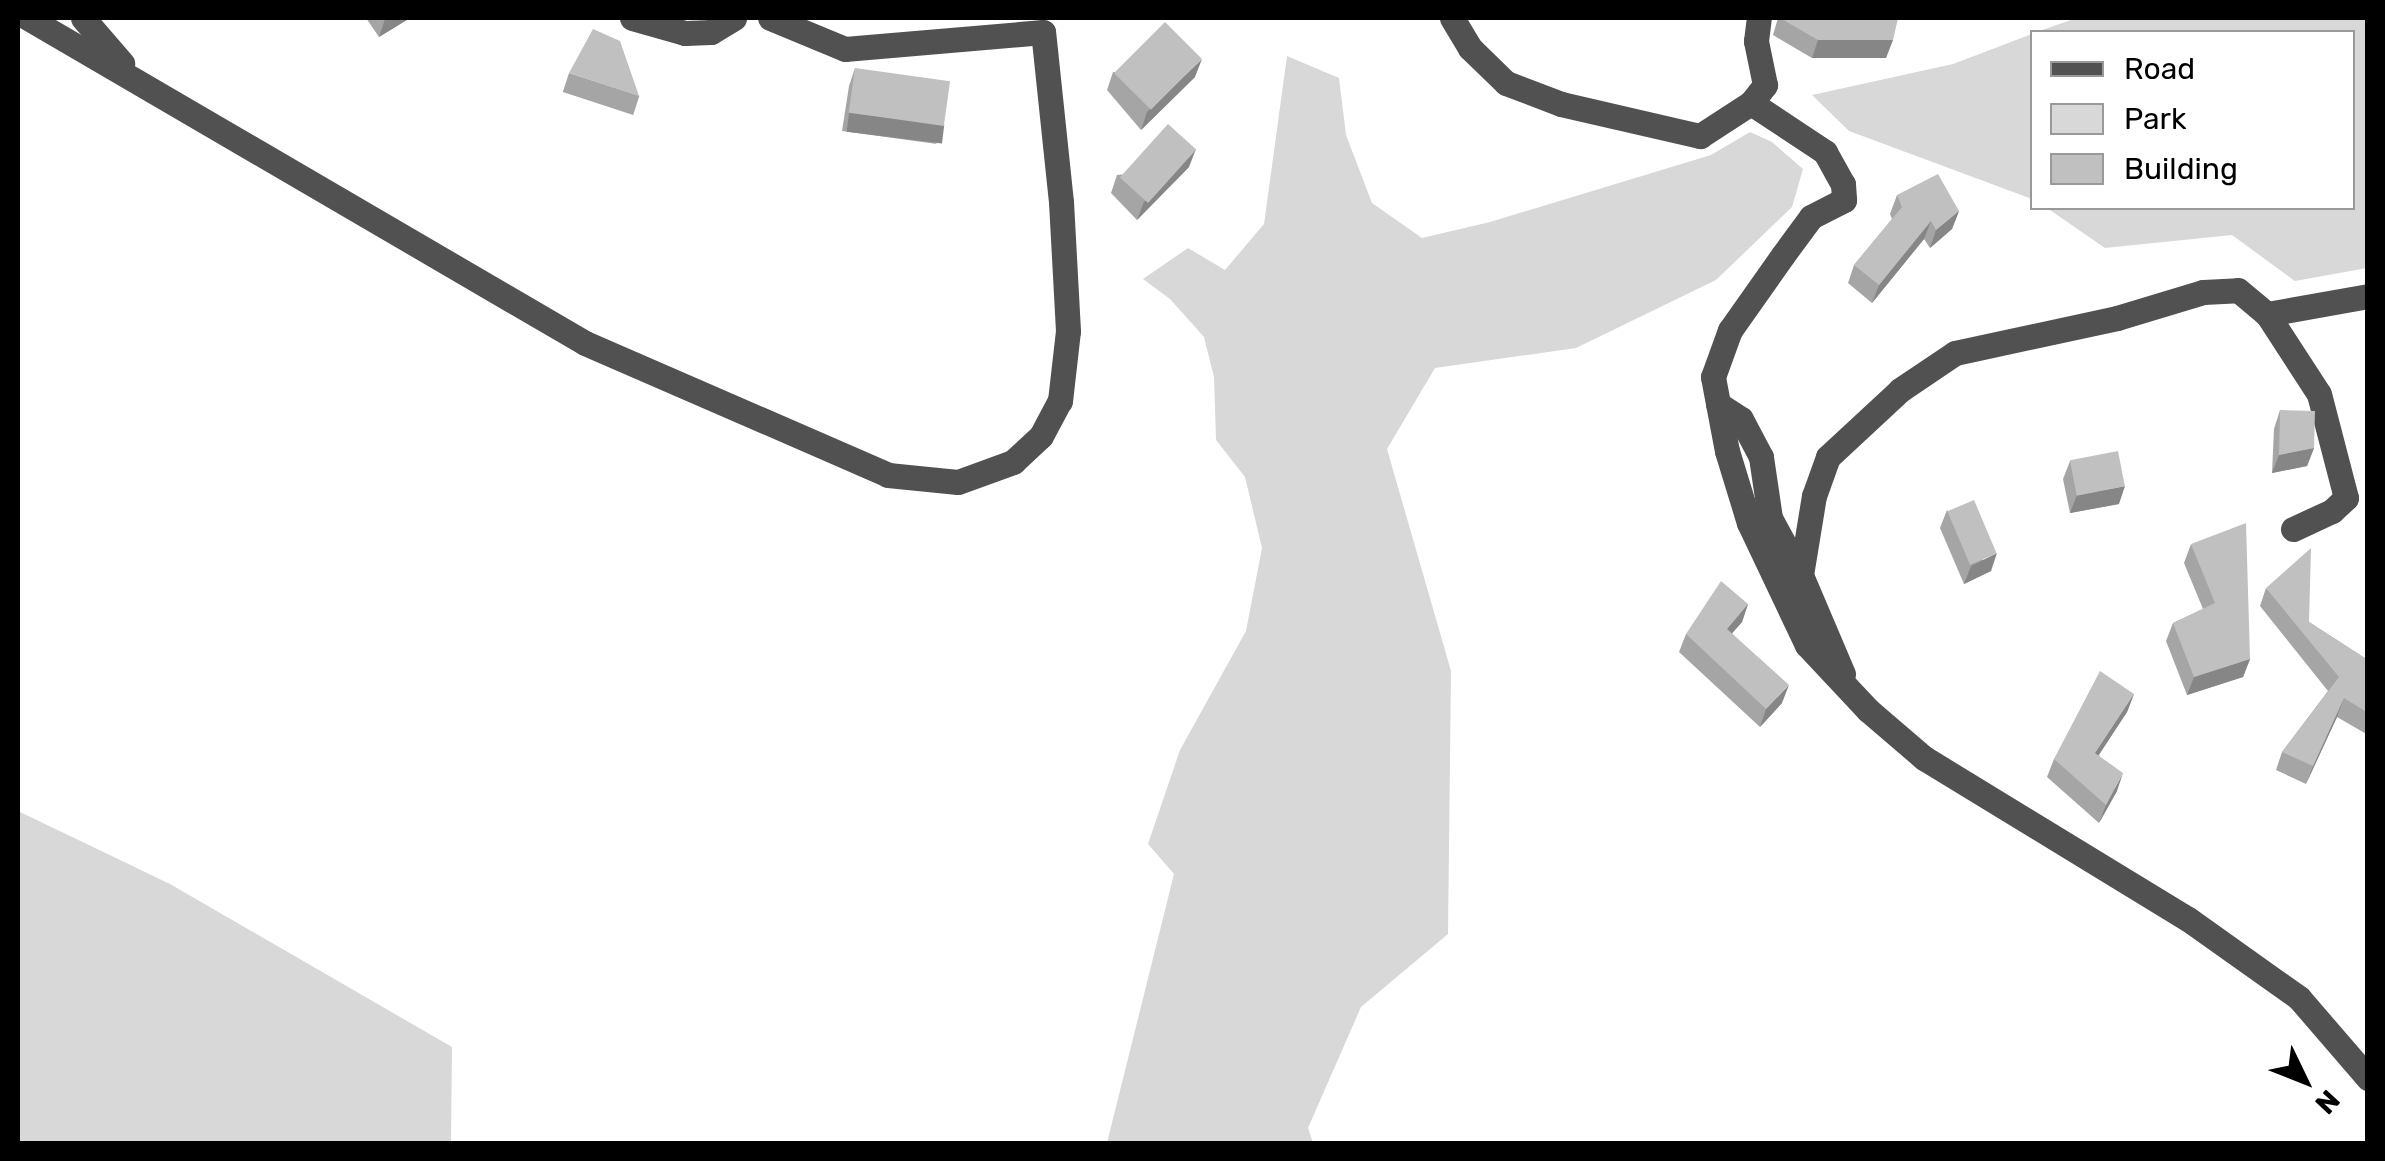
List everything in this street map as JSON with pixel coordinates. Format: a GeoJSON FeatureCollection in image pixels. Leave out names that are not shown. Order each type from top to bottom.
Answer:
{"type":"FeatureCollection","features":[{"type":"Feature","properties":{"kind":"street"},"geometry":{"type":"LineString","coordinates":[[28,18],[585,343],[888,475],[958,482],[1014,462],[1042,436],[1060,401],[1068,331],[1046,22],[844,49],[770,18]]}},
{"type":"Feature","properties":{"kind":"street"},"geometry":{"type":"LineString","coordinates":[[84,18],[135,78]]}},
{"type":"Feature","properties":{"kind":"street"},"geometry":{"type":"LineString","coordinates":[[632,18],[685,33],[710,32],[734,18]]}},
{"type":"Feature","properties":{"kind":"street"},"geometry":{"type":"LineString","coordinates":[[1452,18],[1470,48],[1506,83],[1561,104],[1700,136],[1751,103],[1765,84],[1756,41],[1759,18]]}},
{"type":"Feature","properties":{"kind":"street"},"geometry":{"type":"LineString","coordinates":[[1751,103],[1825,152],[1842,184],[1844,200],[1810,217],[1730,330],[1712,376],[1749,523],[1807,645],[1851,692],[1924,758],[2188,919],[2299,998],[2368,1078]]}},
{"type":"Feature","properties":{"kind":"street"},"geometry":{"type":"LineString","coordinates":[[1801,575],[1814,496],[1828,456],[1900,390],[1955,353],[2117,318],[2203,292],[2238,290],[2267,314],[2319,394],[2346,498],[2332,511],[2293,529]]}},
{"type":"Feature","properties":{"kind":"street"},"geometry":{"type":"LineString","coordinates":[[2267,314],[2368,296]]}},
{"type":"Feature","properties":{"kind":"street"},"geometry":{"type":"LineString","coordinates":[[1718,404],[1741,418],[1761,457],[1770,518],[1801,575],[1851,692]]}},
{"type":"Feature","properties":{"kind":"green space"},"geometry":{"type":"Polygon","coordinates":[[[2077,18],[2367,18],[2367,268],[2295,281],[2232,235],[2105,248],[2050,210],[2355,210],[2355,30],[2042,30],[2077,18]]]}},
{"type":"Feature","properties":{"kind":"green space"},"geometry":{"type":"Polygon","coordinates":[[[2030,35],[2030,198],[1849,131],[1812,95],[1953,64],[2030,35]]]}},
{"type":"Feature","properties":{"kind":"green space"},"geometry":{"type":"Polygon","coordinates":[[[1287,56],[1339,78],[1346,135],[1372,203],[1422,238],[1490,222],[1711,155],[1750,132],[1772,142],[1803,169],[1792,207],[1716,280],[1576,348],[1435,368],[1387,449],[1451,671],[1448,934],[1361,1007],[1308,1128],[1313,1143],[1107,1143],[1174,874],[1148,844],[1180,750],[1246,631],[1262,548],[1245,477],[1216,440],[1214,377],[1204,337],[1170,299],[1143,279],[1188,248],[1225,270],[1264,224],[1287,56]]]}},
{"type":"Feature","properties":{"kind":"green space"},"geometry":{"type":"Polygon","coordinates":[[[18,811],[170,884],[452,1047],[451,1143],[18,1143],[18,811]]]}},
{"type":"Feature","properties":{"kind":"building"},"geometry":{"type":"Polygon","coordinates":[[[1780,18],[1898,18],[1893,40],[1818,40],[1780,18]]]}},
{"type":"Feature","properties":{"kind":"building"},"geometry":{"type":"Polygon","coordinates":[[[1165,22],[1202,59],[1151,110],[1114,73],[1165,22]]]}},
{"type":"Feature","properties":{"kind":"building"},"geometry":{"type":"Polygon","coordinates":[[[593,29],[620,41],[639,96],[569,73],[593,29]]]}},
{"type":"Feature","properties":{"kind":"building"},"geometry":{"type":"Polygon","coordinates":[[[855,68],[950,81],[944,126],[849,113],[855,68]]]}},
{"type":"Feature","properties":{"kind":"building"},"geometry":{"type":"Polygon","coordinates":[[[1168,124],[1196,149],[1148,203],[1120,178],[1168,124]]]}},
{"type":"Feature","properties":{"kind":"building"},"geometry":{"type":"Polygon","coordinates":[[[1938,174],[1959,211],[1936,230],[1931,221],[1879,285],[1854,265],[1902,207],[1897,195],[1938,174]]]}},
{"type":"Feature","properties":{"kind":"building"},"geometry":{"type":"Polygon","coordinates":[[[2280,410],[2315,411],[2314,448],[2279,455],[2280,410]]]}},
{"type":"Feature","properties":{"kind":"building"},"geometry":{"type":"Polygon","coordinates":[[[2118,451],[2125,486],[2077,496],[2070,460],[2118,451]]]}},
{"type":"Feature","properties":{"kind":"building"},"geometry":{"type":"Polygon","coordinates":[[[1974,500],[1997,553],[1970,565],[1947,511],[1974,500]]]}},
{"type":"Feature","properties":{"kind":"building"},"geometry":{"type":"Polygon","coordinates":[[[2246,523],[2250,659],[2194,677],[2173,623],[2215,603],[2191,544],[2246,523]]]}},
{"type":"Feature","properties":{"kind":"building"},"geometry":{"type":"Polygon","coordinates":[[[2311,548],[2309,622],[2368,660],[2368,713],[2344,698],[2313,766],[2282,752],[2339,677],[2266,588],[2311,548]]]}},
{"type":"Feature","properties":{"kind":"building"},"geometry":{"type":"Polygon","coordinates":[[[1721,581],[1748,604],[1727,629],[1789,685],[1766,709],[1686,634],[1721,581]]]}},
{"type":"Feature","properties":{"kind":"building"},"geometry":{"type":"Polygon","coordinates":[[[2100,671],[2134,694],[2095,753],[2123,773],[2106,805],[2054,759],[2100,671]]]}}]}
